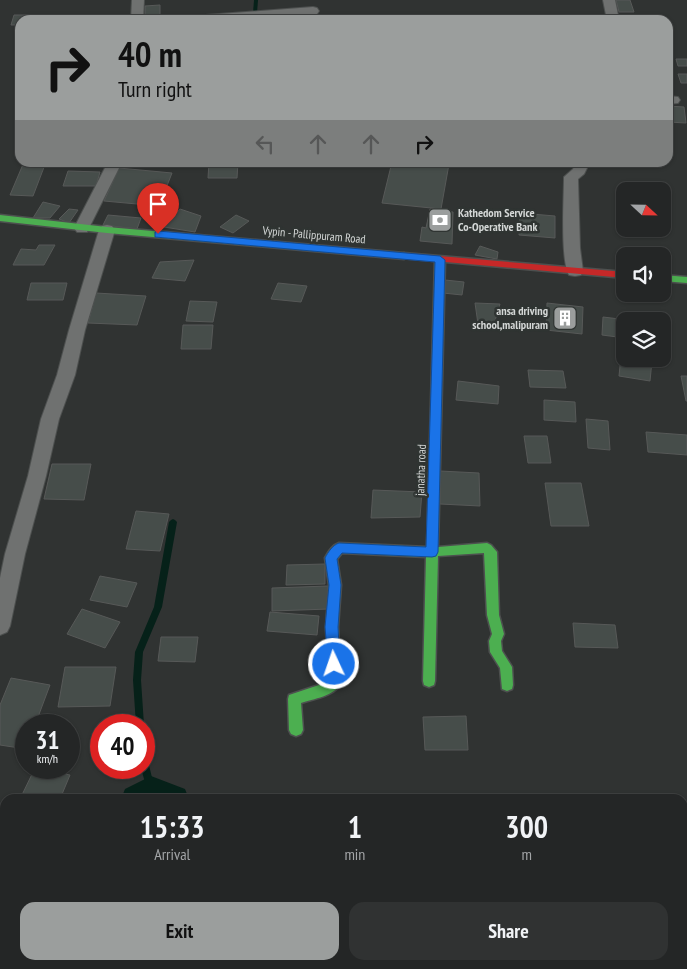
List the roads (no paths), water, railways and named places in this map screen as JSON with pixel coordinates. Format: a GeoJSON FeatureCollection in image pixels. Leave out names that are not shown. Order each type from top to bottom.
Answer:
{"type":"FeatureCollection","features":[{"type":"Feature","properties":{"kind":"street"},"geometry":{"type":"LineString","coordinates":[[137,15],[138,0]]}},
{"type":"Feature","properties":{"kind":"street"},"geometry":{"type":"LineString","coordinates":[[609,0],[612,15]]}},
{"type":"Feature","properties":{"kind":"street"},"geometry":{"type":"LineString","coordinates":[[259,15],[313,11]]}},
{"type":"Feature","properties":{"kind":"street"},"geometry":{"type":"LineString","coordinates":[[82,228],[112,167]]}},
{"type":"Feature","properties":{"kind":"street"},"geometry":{"type":"LineString","coordinates":[[575,271],[572,248],[571,177],[579,171],[580,167]]}},
{"type":"Feature","properties":{"kind":"street","name":"Vypin - Pallippuram Road"},"geometry":{"type":"LineString","coordinates":[[0,218],[82,228],[616,274]]}},
{"type":"Feature","properties":{"kind":"street"},"geometry":{"type":"LineString","coordinates":[[0,626],[15,554],[37,476],[50,419],[66,375],[77,330],[107,230]]}},
{"type":"Feature","properties":{"kind":"street","name":"janatha road"},"geometry":{"type":"LineString","coordinates":[[429,681],[440,260]]}},
{"type":"Feature","properties":{"kind":"street"},"geometry":{"type":"LineString","coordinates":[[671,279],[687,280]]}},
{"type":"Feature","properties":{"kind":"street"},"geometry":{"type":"LineString","coordinates":[[296,730],[294,699],[304,693],[328,690],[335,683],[332,627],[335,585],[331,558],[339,548],[432,552],[487,548],[490,552],[494,616],[498,634],[495,640],[496,652],[503,659],[508,670],[507,685]]}},
{"type":"Feature","properties":{"kind":"waterway"},"geometry":{"type":"LineString","coordinates":[[255,13],[256,0]]}},
{"type":"Feature","properties":{"kind":"waterway"},"geometry":{"type":"LineString","coordinates":[[139,714],[137,680],[139,652],[158,607],[173,522]]}},
{"type":"Feature","properties":{"kind":"waterway"},"geometry":{"type":"LineString","coordinates":[[148,779],[151,790]]}},
{"type":"Feature","properties":{"kind":"waterway"},"geometry":{"type":"LineString","coordinates":[[144,794],[151,790],[162,794]]}},
{"type":"Feature","properties":{"kind":"place","name":"Kathedom Service Co-Operative Bank"},"geometry":{"type":"Point","coordinates":[440,220]}},
{"type":"Feature","properties":{"kind":"place","name":"ansa driving school,malipuram"},"geometry":{"type":"Point","coordinates":[565,318]}}]}
